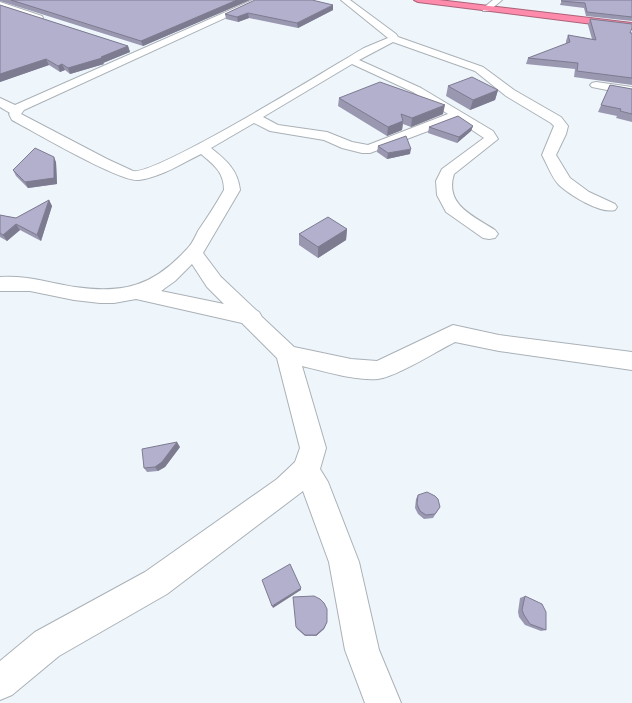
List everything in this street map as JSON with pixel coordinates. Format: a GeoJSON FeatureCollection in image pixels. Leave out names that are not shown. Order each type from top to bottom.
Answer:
{"type":"FeatureCollection","features":[{"type":"Feature","properties":{"kind":"highway"},"geometry":{"type":"LineString","coordinates":[[418,0],[632,26]]}},
{"type":"Feature","properties":{"kind":"street"},"geometry":{"type":"LineString","coordinates":[[0,5],[15,0]]}},
{"type":"Feature","properties":{"kind":"street"},"geometry":{"type":"LineString","coordinates":[[4,122],[17,114],[20,107],[260,0]]}},
{"type":"Feature","properties":{"kind":"street"},"geometry":{"type":"LineString","coordinates":[[345,0],[393,36],[393,39]]}},
{"type":"Feature","properties":{"kind":"street"},"geometry":{"type":"LineString","coordinates":[[486,9],[498,0]]}},
{"type":"Feature","properties":{"kind":"street"},"geometry":{"type":"LineString","coordinates":[[0,5],[48,21]]}},
{"type":"Feature","properties":{"kind":"street"},"geometry":{"type":"LineString","coordinates":[[0,102],[17,114],[102,162],[128,174],[137,176],[157,170],[202,148],[368,50],[393,39],[479,69],[510,93],[556,120],[561,126],[559,134],[549,155],[564,181],[584,195],[609,207]]}},
{"type":"Feature","properties":{"kind":"street"},"geometry":{"type":"LineString","coordinates":[[129,47],[144,52]]}},
{"type":"Feature","properties":{"kind":"street"},"geometry":{"type":"LineString","coordinates":[[351,60],[417,90],[488,134],[491,139],[447,172],[444,181],[445,195],[452,209],[489,234]]}},
{"type":"Feature","properties":{"kind":"street"},"geometry":{"type":"LineString","coordinates":[[596,86],[632,91]]}},
{"type":"Feature","properties":{"kind":"street"},"geometry":{"type":"LineString","coordinates":[[254,118],[275,128],[327,136],[347,145],[362,149],[370,149],[458,115]]}},
{"type":"Feature","properties":{"kind":"street"},"geometry":{"type":"LineString","coordinates":[[138,293],[164,280],[194,252],[232,190],[232,181],[228,169],[202,148]]}},
{"type":"Feature","properties":{"kind":"street"},"geometry":{"type":"LineString","coordinates":[[0,683],[47,644],[156,583],[287,488],[306,470],[313,448],[287,354],[252,317],[214,282],[194,252]]}},
{"type":"Feature","properties":{"kind":"street"},"geometry":{"type":"LineString","coordinates":[[0,284],[36,285],[75,294],[114,296],[138,293],[252,317]]}},
{"type":"Feature","properties":{"kind":"street"},"geometry":{"type":"LineString","coordinates":[[287,354],[351,368],[378,370],[394,364],[453,333],[499,342],[632,362]]}},
{"type":"Feature","properties":{"kind":"street"},"geometry":{"type":"LineString","coordinates":[[306,470],[318,492],[344,562],[362,650],[383,703]]}},
{"type":"Feature","properties":{"kind":"building"},"geometry":{"type":"Polygon","coordinates":[[[11,0],[237,0],[141,41],[11,0]]]}},
{"type":"Feature","properties":{"kind":"building"},"geometry":{"type":"Polygon","coordinates":[[[255,0],[312,0],[333,5],[297,23],[248,13],[237,17],[225,14],[255,0]]]}},
{"type":"Feature","properties":{"kind":"building"},"geometry":{"type":"Polygon","coordinates":[[[632,0],[632,17],[587,12],[585,3],[561,1],[632,0]]]}},
{"type":"Feature","properties":{"kind":"building"},"geometry":{"type":"Polygon","coordinates":[[[0,5],[128,46],[101,57],[102,58],[68,68],[62,64],[58,66],[46,59],[0,74],[0,5]]]}},
{"type":"Feature","properties":{"kind":"building"},"geometry":{"type":"Polygon","coordinates":[[[590,19],[632,24],[630,33],[632,33],[632,78],[577,71],[578,63],[528,58],[570,42],[568,35],[596,40],[590,19]]]}},
{"type":"Feature","properties":{"kind":"building"},"geometry":{"type":"Polygon","coordinates":[[[472,77],[498,90],[473,100],[448,86],[472,77]]]}},
{"type":"Feature","properties":{"kind":"building"},"geometry":{"type":"Polygon","coordinates":[[[380,82],[445,105],[412,118],[401,114],[403,121],[388,127],[339,98],[380,82]]]}},
{"type":"Feature","properties":{"kind":"building"},"geometry":{"type":"Polygon","coordinates":[[[610,85],[632,89],[632,114],[620,111],[621,109],[601,105],[610,85]]]}},
{"type":"Feature","properties":{"kind":"building"},"geometry":{"type":"Polygon","coordinates":[[[458,116],[473,126],[459,137],[429,127],[458,116]]]}},
{"type":"Feature","properties":{"kind":"building"},"geometry":{"type":"Polygon","coordinates":[[[406,136],[411,149],[388,153],[378,146],[406,136]]]}},
{"type":"Feature","properties":{"kind":"building"},"geometry":{"type":"Polygon","coordinates":[[[35,148],[54,157],[54,178],[25,182],[13,170],[35,148]]]}},
{"type":"Feature","properties":{"kind":"building"},"geometry":{"type":"Polygon","coordinates":[[[49,200],[37,235],[16,224],[3,235],[0,233],[0,215],[16,218],[49,200]]]}},
{"type":"Feature","properties":{"kind":"building"},"geometry":{"type":"Polygon","coordinates":[[[328,217],[347,229],[318,247],[299,234],[328,217]]]}},
{"type":"Feature","properties":{"kind":"building"},"geometry":{"type":"Polygon","coordinates":[[[177,442],[162,462],[155,467],[144,468],[142,449],[177,442]]]}},
{"type":"Feature","properties":{"kind":"building"},"geometry":{"type":"Polygon","coordinates":[[[427,492],[438,499],[440,507],[435,514],[426,515],[420,511],[417,504],[418,495],[427,492]]]}},
{"type":"Feature","properties":{"kind":"building"},"geometry":{"type":"Polygon","coordinates":[[[290,564],[301,588],[272,606],[262,580],[290,564]]]}},
{"type":"Feature","properties":{"kind":"building"},"geometry":{"type":"Polygon","coordinates":[[[314,596],[324,603],[327,609],[327,622],[324,628],[316,635],[305,635],[296,627],[293,597],[314,596]]]}},
{"type":"Feature","properties":{"kind":"building"},"geometry":{"type":"Polygon","coordinates":[[[525,596],[542,604],[546,612],[546,630],[530,624],[524,615],[522,610],[525,596]]]}}]}
